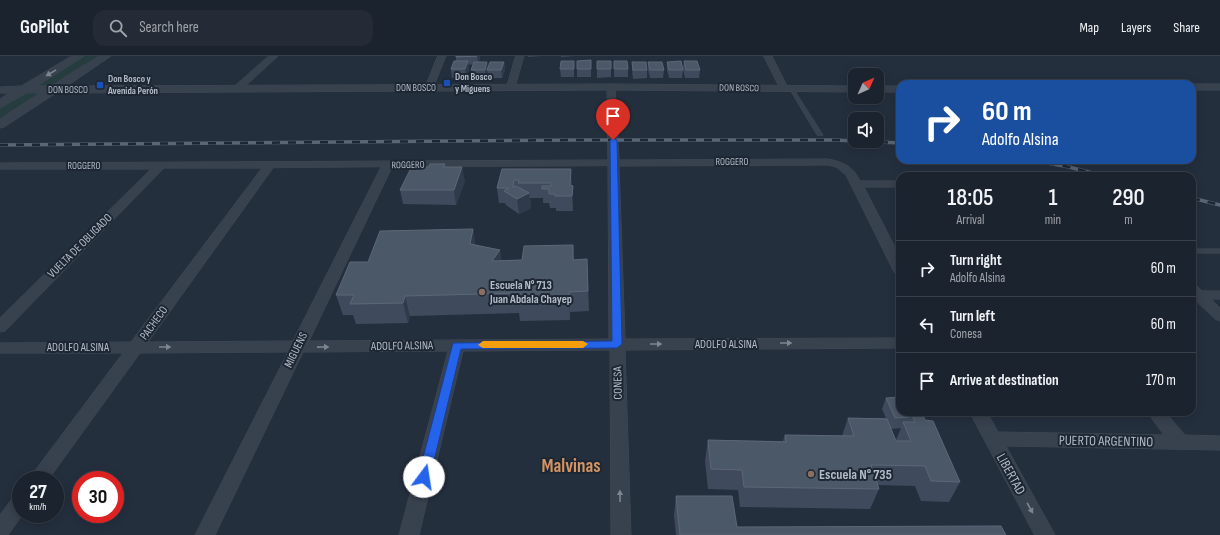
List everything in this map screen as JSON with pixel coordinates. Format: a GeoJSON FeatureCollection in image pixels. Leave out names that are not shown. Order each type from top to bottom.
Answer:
{"type":"FeatureCollection","features":[{"type":"Feature","properties":{"kind":"street"},"geometry":{"type":"LineString","coordinates":[[0,104],[78,56]]}},
{"type":"Feature","properties":{"kind":"street"},"geometry":{"type":"LineString","coordinates":[[0,124],[106,56]]}},
{"type":"Feature","properties":{"kind":"street"},"geometry":{"type":"LineString","coordinates":[[238,88],[274,56]]}},
{"type":"Feature","properties":{"kind":"street"},"geometry":{"type":"LineString","coordinates":[[429,88],[442,56]]}},
{"type":"Feature","properties":{"kind":"street"},"geometry":{"type":"LineString","coordinates":[[511,87],[520,56]]}},
{"type":"Feature","properties":{"kind":"street"},"geometry":{"type":"LineString","coordinates":[[768,56],[787,88]]}},
{"type":"Feature","properties":{"kind":"street","name":"DON BOSCO"},"geometry":{"type":"LineString","coordinates":[[0,90],[511,87],[848,89]]}},
{"type":"Feature","properties":{"kind":"street","name":"CONESA"},"geometry":{"type":"LineString","coordinates":[[611,87],[621,535]]}},
{"type":"Feature","properties":{"kind":"street"},"geometry":{"type":"LineString","coordinates":[[1196,87],[1220,87]]}},
{"type":"Feature","properties":{"kind":"street"},"geometry":{"type":"LineString","coordinates":[[884,89],[896,89]]}},
{"type":"Feature","properties":{"kind":"street","name":"ROGGERO"},"geometry":{"type":"LineString","coordinates":[[0,166],[828,162],[839,164],[851,173],[857,184]]}},
{"type":"Feature","properties":{"kind":"street","name":"PACHECO"},"geometry":{"type":"LineString","coordinates":[[44,471],[270,165]]}},
{"type":"Feature","properties":{"kind":"street","name":"MIGUENS"},"geometry":{"type":"LineString","coordinates":[[204,535],[388,165]]}},
{"type":"Feature","properties":{"kind":"street","name":"VUELTA DE OBLIGADO"},"geometry":{"type":"LineString","coordinates":[[0,327],[161,166]]}},
{"type":"Feature","properties":{"kind":"street"},"geometry":{"type":"LineString","coordinates":[[895,251],[857,184],[896,184]]}},
{"type":"Feature","properties":{"kind":"street"},"geometry":{"type":"LineString","coordinates":[[1196,292],[1220,295]]}},
{"type":"Feature","properties":{"kind":"street"},"geometry":{"type":"LineString","coordinates":[[1196,293],[1220,316]]}},
{"type":"Feature","properties":{"kind":"street","name":"ADOLFO ALSINA"},"geometry":{"type":"LineString","coordinates":[[0,348],[896,343]]}},
{"type":"Feature","properties":{"kind":"street"},"geometry":{"type":"LineString","coordinates":[[409,535],[457,345]]}},
{"type":"Feature","properties":{"kind":"street","name":"LIBERTAD"},"geometry":{"type":"LineString","coordinates":[[980,416],[1045,535]]}},
{"type":"Feature","properties":{"kind":"street"},"geometry":{"type":"LineString","coordinates":[[1158,416],[1180,442]]}},
{"type":"Feature","properties":{"kind":"street","name":"PUERTO ARGENTINO"},"geometry":{"type":"LineString","coordinates":[[993,439],[1220,442]]}},
{"type":"Feature","properties":{"kind":"street"},"geometry":{"type":"LineString","coordinates":[[0,530],[12,514]]}},
{"type":"Feature","properties":{"kind":"lane"},"geometry":{"type":"LineString","coordinates":[[787,88],[820,135]]}},
{"type":"Feature","properties":{"kind":"lane"},"geometry":{"type":"LineString","coordinates":[[1196,251],[1220,251]]}},
{"type":"Feature","properties":{"kind":"green space"},"geometry":{"type":"Polygon","coordinates":[[[83,56],[99,56],[51,87],[33,87],[83,56]]]}},
{"type":"Feature","properties":{"kind":"green space"},"geometry":{"type":"Polygon","coordinates":[[[22,94],[40,94],[0,119],[0,108],[22,94]]]}},
{"type":"Feature","properties":{"kind":"building"},"geometry":{"type":"Polygon","coordinates":[[[456,56],[477,56],[456,57],[456,56]]]}},
{"type":"Feature","properties":{"kind":"building"},"geometry":{"type":"Polygon","coordinates":[[[591,60],[591,69],[577,69],[577,61],[591,60]]]}},
{"type":"Feature","properties":{"kind":"building"},"geometry":{"type":"Polygon","coordinates":[[[454,61],[468,61],[465,69],[451,69],[454,61]]]}},
{"type":"Feature","properties":{"kind":"building"},"geometry":{"type":"Polygon","coordinates":[[[561,61],[574,61],[574,69],[560,69],[561,61]]]}},
{"type":"Feature","properties":{"kind":"building"},"geometry":{"type":"Polygon","coordinates":[[[597,61],[611,61],[611,69],[597,69],[597,61]]]}},
{"type":"Feature","properties":{"kind":"building"},"geometry":{"type":"Polygon","coordinates":[[[614,61],[627,61],[628,69],[614,69],[614,61]]]}},
{"type":"Feature","properties":{"kind":"building"},"geometry":{"type":"Polygon","coordinates":[[[681,61],[683,70],[669,70],[667,62],[681,61]]]}},
{"type":"Feature","properties":{"kind":"building"},"geometry":{"type":"Polygon","coordinates":[[[684,61],[697,61],[700,70],[686,70],[684,61]]]}},
{"type":"Feature","properties":{"kind":"building"},"geometry":{"type":"Polygon","coordinates":[[[474,62],[487,62],[485,70],[471,70],[474,62]]]}},
{"type":"Feature","properties":{"kind":"building"},"geometry":{"type":"Polygon","coordinates":[[[490,62],[504,62],[501,70],[487,70],[490,62]]]}},
{"type":"Feature","properties":{"kind":"building"},"geometry":{"type":"Polygon","coordinates":[[[632,62],[646,62],[647,70],[633,70],[632,62]]]}},
{"type":"Feature","properties":{"kind":"building"},"geometry":{"type":"Polygon","coordinates":[[[648,62],[662,62],[664,70],[650,70],[648,62]]]}},
{"type":"Feature","properties":{"kind":"building"},"geometry":{"type":"Polygon","coordinates":[[[430,164],[445,164],[443,167],[462,167],[454,190],[400,190],[412,166],[429,167],[430,164]]]}},
{"type":"Feature","properties":{"kind":"building"},"geometry":{"type":"Polygon","coordinates":[[[502,169],[571,169],[570,185],[573,186],[572,196],[555,196],[555,194],[549,194],[549,189],[542,189],[542,186],[551,186],[551,183],[518,183],[519,180],[514,180],[513,187],[516,186],[529,193],[517,199],[504,191],[509,188],[497,188],[502,169]]]}},
{"type":"Feature","properties":{"kind":"building"},"geometry":{"type":"Polygon","coordinates":[[[473,229],[470,244],[500,250],[492,261],[522,260],[524,246],[573,245],[573,260],[587,259],[588,291],[569,292],[569,300],[518,301],[519,293],[405,296],[403,303],[350,304],[354,295],[336,295],[350,262],[368,262],[380,231],[473,229]]]}},
{"type":"Feature","properties":{"kind":"building"},"geometry":{"type":"Polygon","coordinates":[[[896,397],[896,416],[909,417],[895,418],[886,398],[896,397]]]}},
{"type":"Feature","properties":{"kind":"building"},"geometry":{"type":"Polygon","coordinates":[[[912,416],[923,416],[925,420],[933,421],[960,482],[931,481],[925,466],[871,465],[879,489],[744,487],[742,470],[711,469],[708,440],[786,442],[785,435],[854,436],[848,418],[887,419],[896,441],[911,441],[903,422],[915,422],[912,416]]]}},
{"type":"Feature","properties":{"kind":"building"},"geometry":{"type":"Polygon","coordinates":[[[676,496],[732,496],[737,527],[1001,526],[1006,535],[680,535],[676,496]]]}},
{"type":"Feature","properties":{"kind":"railway"},"geometry":{"type":"LineString","coordinates":[[0,145],[578,140],[834,140],[896,143]]}},
{"type":"Feature","properties":{"kind":"railway"},"geometry":{"type":"LineString","coordinates":[[1053,164],[1088,172]]}},
{"type":"Feature","properties":{"kind":"railway"},"geometry":{"type":"LineString","coordinates":[[1196,199],[1220,205]]}},
{"type":"Feature","properties":{"kind":"slow traffic"},"geometry":{"type":"LineString","coordinates":[[483,345],[583,344]]}},
{"type":"Feature","properties":{"kind":"place","name":"Don Bosco y Miguens"},"geometry":{"type":"Point","coordinates":[447,83]}},
{"type":"Feature","properties":{"kind":"place","name":"Don Bosco y Avenida Perón"},"geometry":{"type":"Point","coordinates":[100,85]}},
{"type":"Feature","properties":{"kind":"place","name":"Escuela N° 713 Juan Abdala Chayep"},"geometry":{"type":"Point","coordinates":[482,292]}},
{"type":"Feature","properties":{"kind":"place","name":"Escuela N° 735"},"geometry":{"type":"Point","coordinates":[811,474]}},
{"type":"Feature","properties":{"kind":"district","name":"Malvinas"},"geometry":{"type":"Point","coordinates":[571,466]}},
{"type":"Feature","properties":{"kind":"route"},"geometry":{"type":"LineString","coordinates":[[424,477],[457,345],[617,344],[613,140]]}}]}
